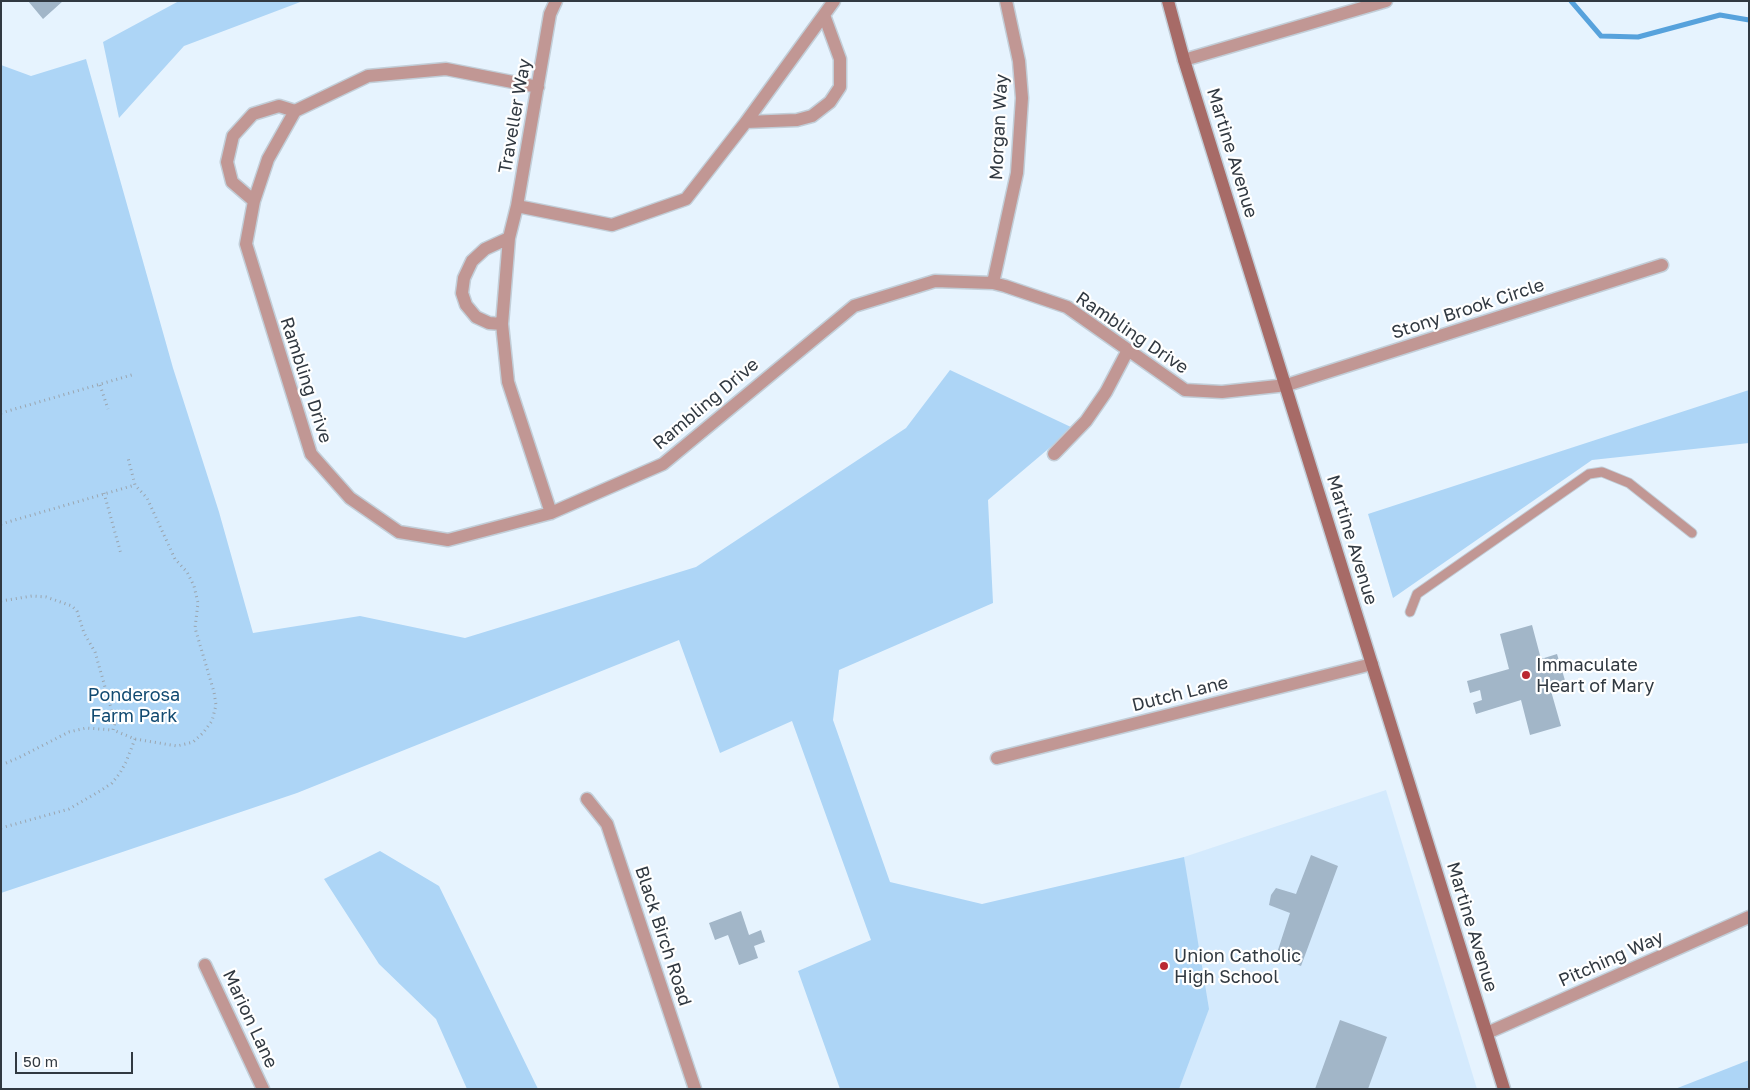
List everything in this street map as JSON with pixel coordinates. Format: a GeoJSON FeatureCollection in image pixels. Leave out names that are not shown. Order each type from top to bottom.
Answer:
{"type":"FeatureCollection","features":[{"type":"Feature","properties":{"kind":"main road","name":"Martine Avenue"},"geometry":{"type":"LineString","coordinates":[[1168,1],[1184,60],[1504,1089]]}},
{"type":"Feature","properties":{"kind":"street","name":"Traveller Way"},"geometry":{"type":"LineString","coordinates":[[551,513],[508,382],[502,324],[509,238],[517,206],[550,14],[556,1]]}},
{"type":"Feature","properties":{"kind":"street"},"geometry":{"type":"LineString","coordinates":[[517,206],[612,225],[686,199],[746,122],[834,1]]}},
{"type":"Feature","properties":{"kind":"street","name":"Morgan Way"},"geometry":{"type":"LineString","coordinates":[[993,284],[1017,173],[1022,98],[1019,61],[1006,1]]}},
{"type":"Feature","properties":{"kind":"street"},"geometry":{"type":"LineString","coordinates":[[1184,60],[1386,1]]}},
{"type":"Feature","properties":{"kind":"street"},"geometry":{"type":"LineString","coordinates":[[746,122],[797,120],[812,116],[830,102],[840,87],[840,59],[824,15]]}},
{"type":"Feature","properties":{"kind":"street"},"geometry":{"type":"LineString","coordinates":[[254,201],[232,182],[227,162],[233,136],[252,114],[279,106],[295,111],[368,76],[446,69],[538,86]]}},
{"type":"Feature","properties":{"kind":"street","name":"Rambling Drive"},"geometry":{"type":"LineString","coordinates":[[295,111],[268,159],[254,201],[246,244],[311,454],[350,498],[398,532],[448,540],[551,513],[663,464],[854,306],[935,282],[1006,286],[1067,307],[1185,390],[1222,392],[1285,385]]}},
{"type":"Feature","properties":{"kind":"street"},"geometry":{"type":"LineString","coordinates":[[502,324],[489,323],[476,317],[466,305],[462,293],[464,278],[472,261],[485,249],[509,238]]}},
{"type":"Feature","properties":{"kind":"street","name":"Stony Brook Circle"},"geometry":{"type":"LineString","coordinates":[[1285,385],[1662,265]]}},
{"type":"Feature","properties":{"kind":"street"},"geometry":{"type":"LineString","coordinates":[[1054,454],[1086,421],[1106,392],[1128,350]]}},
{"type":"Feature","properties":{"kind":"street","name":"Dutch Lane"},"geometry":{"type":"LineString","coordinates":[[997,758],[1372,664]]}},
{"type":"Feature","properties":{"kind":"street","name":"Black Birch Road"},"geometry":{"type":"LineString","coordinates":[[587,799],[608,824],[695,1089]]}},
{"type":"Feature","properties":{"kind":"street","name":"Pitching Way"},"geometry":{"type":"LineString","coordinates":[[1487,1033],[1749,918]]}},
{"type":"Feature","properties":{"kind":"street","name":"Marion Lane"},"geometry":{"type":"LineString","coordinates":[[205,965],[263,1089]]}},
{"type":"Feature","properties":{"kind":"lane"},"geometry":{"type":"LineString","coordinates":[[1410,612],[1417,594],[1589,474],[1602,472],[1629,484],[1692,533]]}},
{"type":"Feature","properties":{"kind":"path"},"geometry":{"type":"LineString","coordinates":[[1,413],[134,374]]}},
{"type":"Feature","properties":{"kind":"path"},"geometry":{"type":"LineString","coordinates":[[100,385],[108,409]]}},
{"type":"Feature","properties":{"kind":"path"},"geometry":{"type":"LineString","coordinates":[[1,763],[18,758],[69,732],[86,728],[113,730],[135,739],[177,746],[193,742],[204,733],[212,721],[216,705],[195,628],[198,603],[194,586],[187,572],[175,559],[147,498],[135,485],[128,458]]}},
{"type":"Feature","properties":{"kind":"path"},"geometry":{"type":"LineString","coordinates":[[1,524],[135,485]]}},
{"type":"Feature","properties":{"kind":"path"},"geometry":{"type":"LineString","coordinates":[[104,493],[121,554]]}},
{"type":"Feature","properties":{"kind":"path"},"geometry":{"type":"LineString","coordinates":[[1,601],[32,596],[46,597],[72,606],[77,611],[84,632],[94,652],[114,722],[113,730]]}},
{"type":"Feature","properties":{"kind":"path"},"geometry":{"type":"LineString","coordinates":[[1,828],[69,809],[100,791],[112,783],[120,773],[135,739]]}},
{"type":"Feature","properties":{"kind":"shaded area","name":"Union Catholic High School"},"geometry":{"type":"Polygon","coordinates":[[[1386,790],[1477,1089],[916,1089],[1184,857],[1386,790]]]}},
{"type":"Feature","properties":{"kind":"green space"},"geometry":{"type":"Polygon","coordinates":[[[179,1],[303,1],[184,46],[119,118],[103,42],[179,1]]]}},
{"type":"Feature","properties":{"kind":"green space","name":"Ponderosa Farm Park"},"geometry":{"type":"Polygon","coordinates":[[[86,59],[173,368],[219,512],[253,633],[360,616],[465,638],[696,567],[906,428],[950,370],[1073,428],[988,500],[993,603],[839,670],[833,720],[890,882],[982,904],[1184,857],[1209,1009],[1179,1089],[840,1089],[798,971],[871,940],[792,721],[720,753],[679,640],[297,793],[1,893],[1,65],[31,76],[86,59]]]}},
{"type":"Feature","properties":{"kind":"green space"},"geometry":{"type":"Polygon","coordinates":[[[1749,390],[1749,443],[1592,460],[1393,598],[1368,514],[1749,390]]]}},
{"type":"Feature","properties":{"kind":"green space"},"geometry":{"type":"Polygon","coordinates":[[[380,851],[439,886],[538,1089],[467,1089],[436,1019],[379,964],[324,879],[380,851]]]}},
{"type":"Feature","properties":{"kind":"green space"},"geometry":{"type":"Polygon","coordinates":[[[1749,1060],[1749,1089],[1675,1089],[1749,1060]]]}},
{"type":"Feature","properties":{"kind":"building"},"geometry":{"type":"Polygon","coordinates":[[[28,1],[63,1],[43,19],[28,1]]]}},
{"type":"Feature","properties":{"kind":"building","name":"Immaculate Heart of Mary"},"geometry":{"type":"Polygon","coordinates":[[[1532,625],[1541,659],[1557,654],[1567,687],[1551,691],[1561,726],[1530,735],[1521,700],[1476,714],[1473,703],[1482,700],[1480,690],[1470,693],[1467,681],[1509,669],[1500,634],[1532,625]]]}},
{"type":"Feature","properties":{"kind":"building"},"geometry":{"type":"Polygon","coordinates":[[[1311,855],[1338,866],[1301,966],[1276,956],[1290,913],[1269,905],[1271,895],[1276,888],[1296,894],[1311,855]]]}},
{"type":"Feature","properties":{"kind":"building"},"geometry":{"type":"Polygon","coordinates":[[[741,911],[749,935],[761,930],[765,942],[754,946],[758,958],[739,965],[728,935],[715,940],[709,923],[741,911]]]}},
{"type":"Feature","properties":{"kind":"building"},"geometry":{"type":"Polygon","coordinates":[[[1340,1020],[1387,1037],[1368,1089],[1315,1089],[1340,1020]]]}},
{"type":"Feature","properties":{"kind":"waterway"},"geometry":{"type":"LineString","coordinates":[[1571,1],[1601,36],[1638,37],[1720,15],[1749,20]]}},
{"type":"Feature","properties":{"kind":"place","name":"Immaculate Heart of Mary"},"geometry":{"type":"Point","coordinates":[1526,675]}},
{"type":"Feature","properties":{"kind":"place","name":"Union Catholic High School"},"geometry":{"type":"Point","coordinates":[1164,966]}}]}
